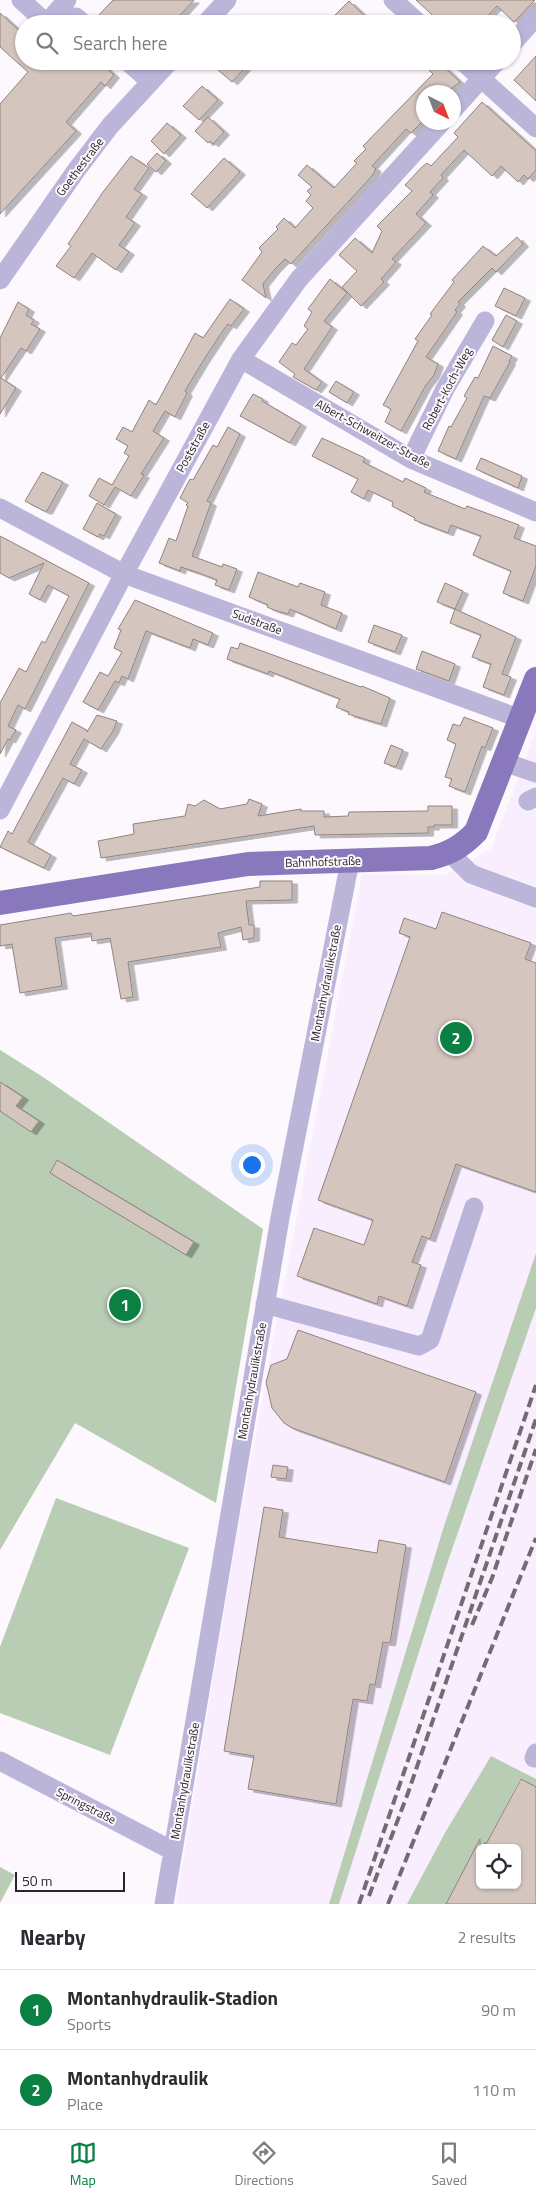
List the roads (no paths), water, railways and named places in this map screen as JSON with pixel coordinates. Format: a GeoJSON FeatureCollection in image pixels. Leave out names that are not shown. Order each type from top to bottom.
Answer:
{"type":"FeatureCollection","features":[{"type":"Feature","properties":{"kind":"main road","name":"Bahnhofstraße"},"geometry":{"type":"LineString","coordinates":[[0,903],[248,864],[431,858],[450,853],[464,844],[476,832],[504,762],[528,710],[536,680]]}},
{"type":"Feature","properties":{"kind":"street"},"geometry":{"type":"LineString","coordinates":[[21,0],[38,15]]}},
{"type":"Feature","properties":{"kind":"street"},"geometry":{"type":"LineString","coordinates":[[54,15],[67,0]]}},
{"type":"Feature","properties":{"kind":"street"},"geometry":{"type":"LineString","coordinates":[[213,15],[227,0]]}},
{"type":"Feature","properties":{"kind":"street"},"geometry":{"type":"LineString","coordinates":[[393,0],[410,15]]}},
{"type":"Feature","properties":{"kind":"street"},"geometry":{"type":"LineString","coordinates":[[521,34],[536,17]]}},
{"type":"Feature","properties":{"kind":"street"},"geometry":{"type":"LineString","coordinates":[[137,70],[150,82]]}},
{"type":"Feature","properties":{"kind":"street","name":"Goethestraße"},"geometry":{"type":"LineString","coordinates":[[0,280],[74,172],[110,126],[161,70]]}},
{"type":"Feature","properties":{"kind":"street"},"geometry":{"type":"LineString","coordinates":[[472,70],[536,128]]}},
{"type":"Feature","properties":{"kind":"street"},"geometry":{"type":"LineString","coordinates":[[461,102],[489,70]]}},
{"type":"Feature","properties":{"kind":"street","name":"Poststraße"},"geometry":{"type":"LineString","coordinates":[[0,810],[124,574],[241,360],[299,279],[435,130]]}},
{"type":"Feature","properties":{"kind":"street","name":"Robert-Koch-Weg"},"geometry":{"type":"LineString","coordinates":[[412,459],[445,389],[485,321]]}},
{"type":"Feature","properties":{"kind":"street","name":"Albert-Schweitzer-Straße"},"geometry":{"type":"LineString","coordinates":[[241,360],[412,459],[536,512]]}},
{"type":"Feature","properties":{"kind":"street","name":"Südstraße"},"geometry":{"type":"LineString","coordinates":[[0,508],[124,574],[528,710]]}},
{"type":"Feature","properties":{"kind":"street"},"geometry":{"type":"LineString","coordinates":[[504,762],[536,773]]}},
{"type":"Feature","properties":{"kind":"street"},"geometry":{"type":"LineString","coordinates":[[450,853],[471,874],[536,898]]}},
{"type":"Feature","properties":{"kind":"street","name":"Montanhydraulikstraße"},"geometry":{"type":"LineString","coordinates":[[164,1904],[265,1304],[350,861]]}},
{"type":"Feature","properties":{"kind":"street"},"geometry":{"type":"LineString","coordinates":[[265,1304],[419,1346],[430,1340],[474,1207]]}},
{"type":"Feature","properties":{"kind":"street"},"geometry":{"type":"LineString","coordinates":[[536,1753],[534,1758],[536,1758]]}},
{"type":"Feature","properties":{"kind":"street","name":"Springstraße"},"geometry":{"type":"LineString","coordinates":[[0,1761],[173,1851]]}},
{"type":"Feature","properties":{"kind":"railway"},"geometry":{"type":"LineString","coordinates":[[359,1904],[536,1385]]}},
{"type":"Feature","properties":{"kind":"railway"},"geometry":{"type":"LineString","coordinates":[[369,1896],[408,1793],[536,1419]]}},
{"type":"Feature","properties":{"kind":"railway"},"geometry":{"type":"LineString","coordinates":[[472,1625],[492,1578],[536,1449]]}},
{"type":"Feature","properties":{"kind":"railway"},"geometry":{"type":"LineString","coordinates":[[388,1904],[536,1538]]}},
{"type":"Feature","properties":{"kind":"place","name":"Montanhydraulik"},"geometry":{"type":"Point","coordinates":[456,1038]}},
{"type":"Feature","properties":{"kind":"place","name":"Montanhydraulik-Stadion"},"geometry":{"type":"Point","coordinates":[125,1305]}}]}
